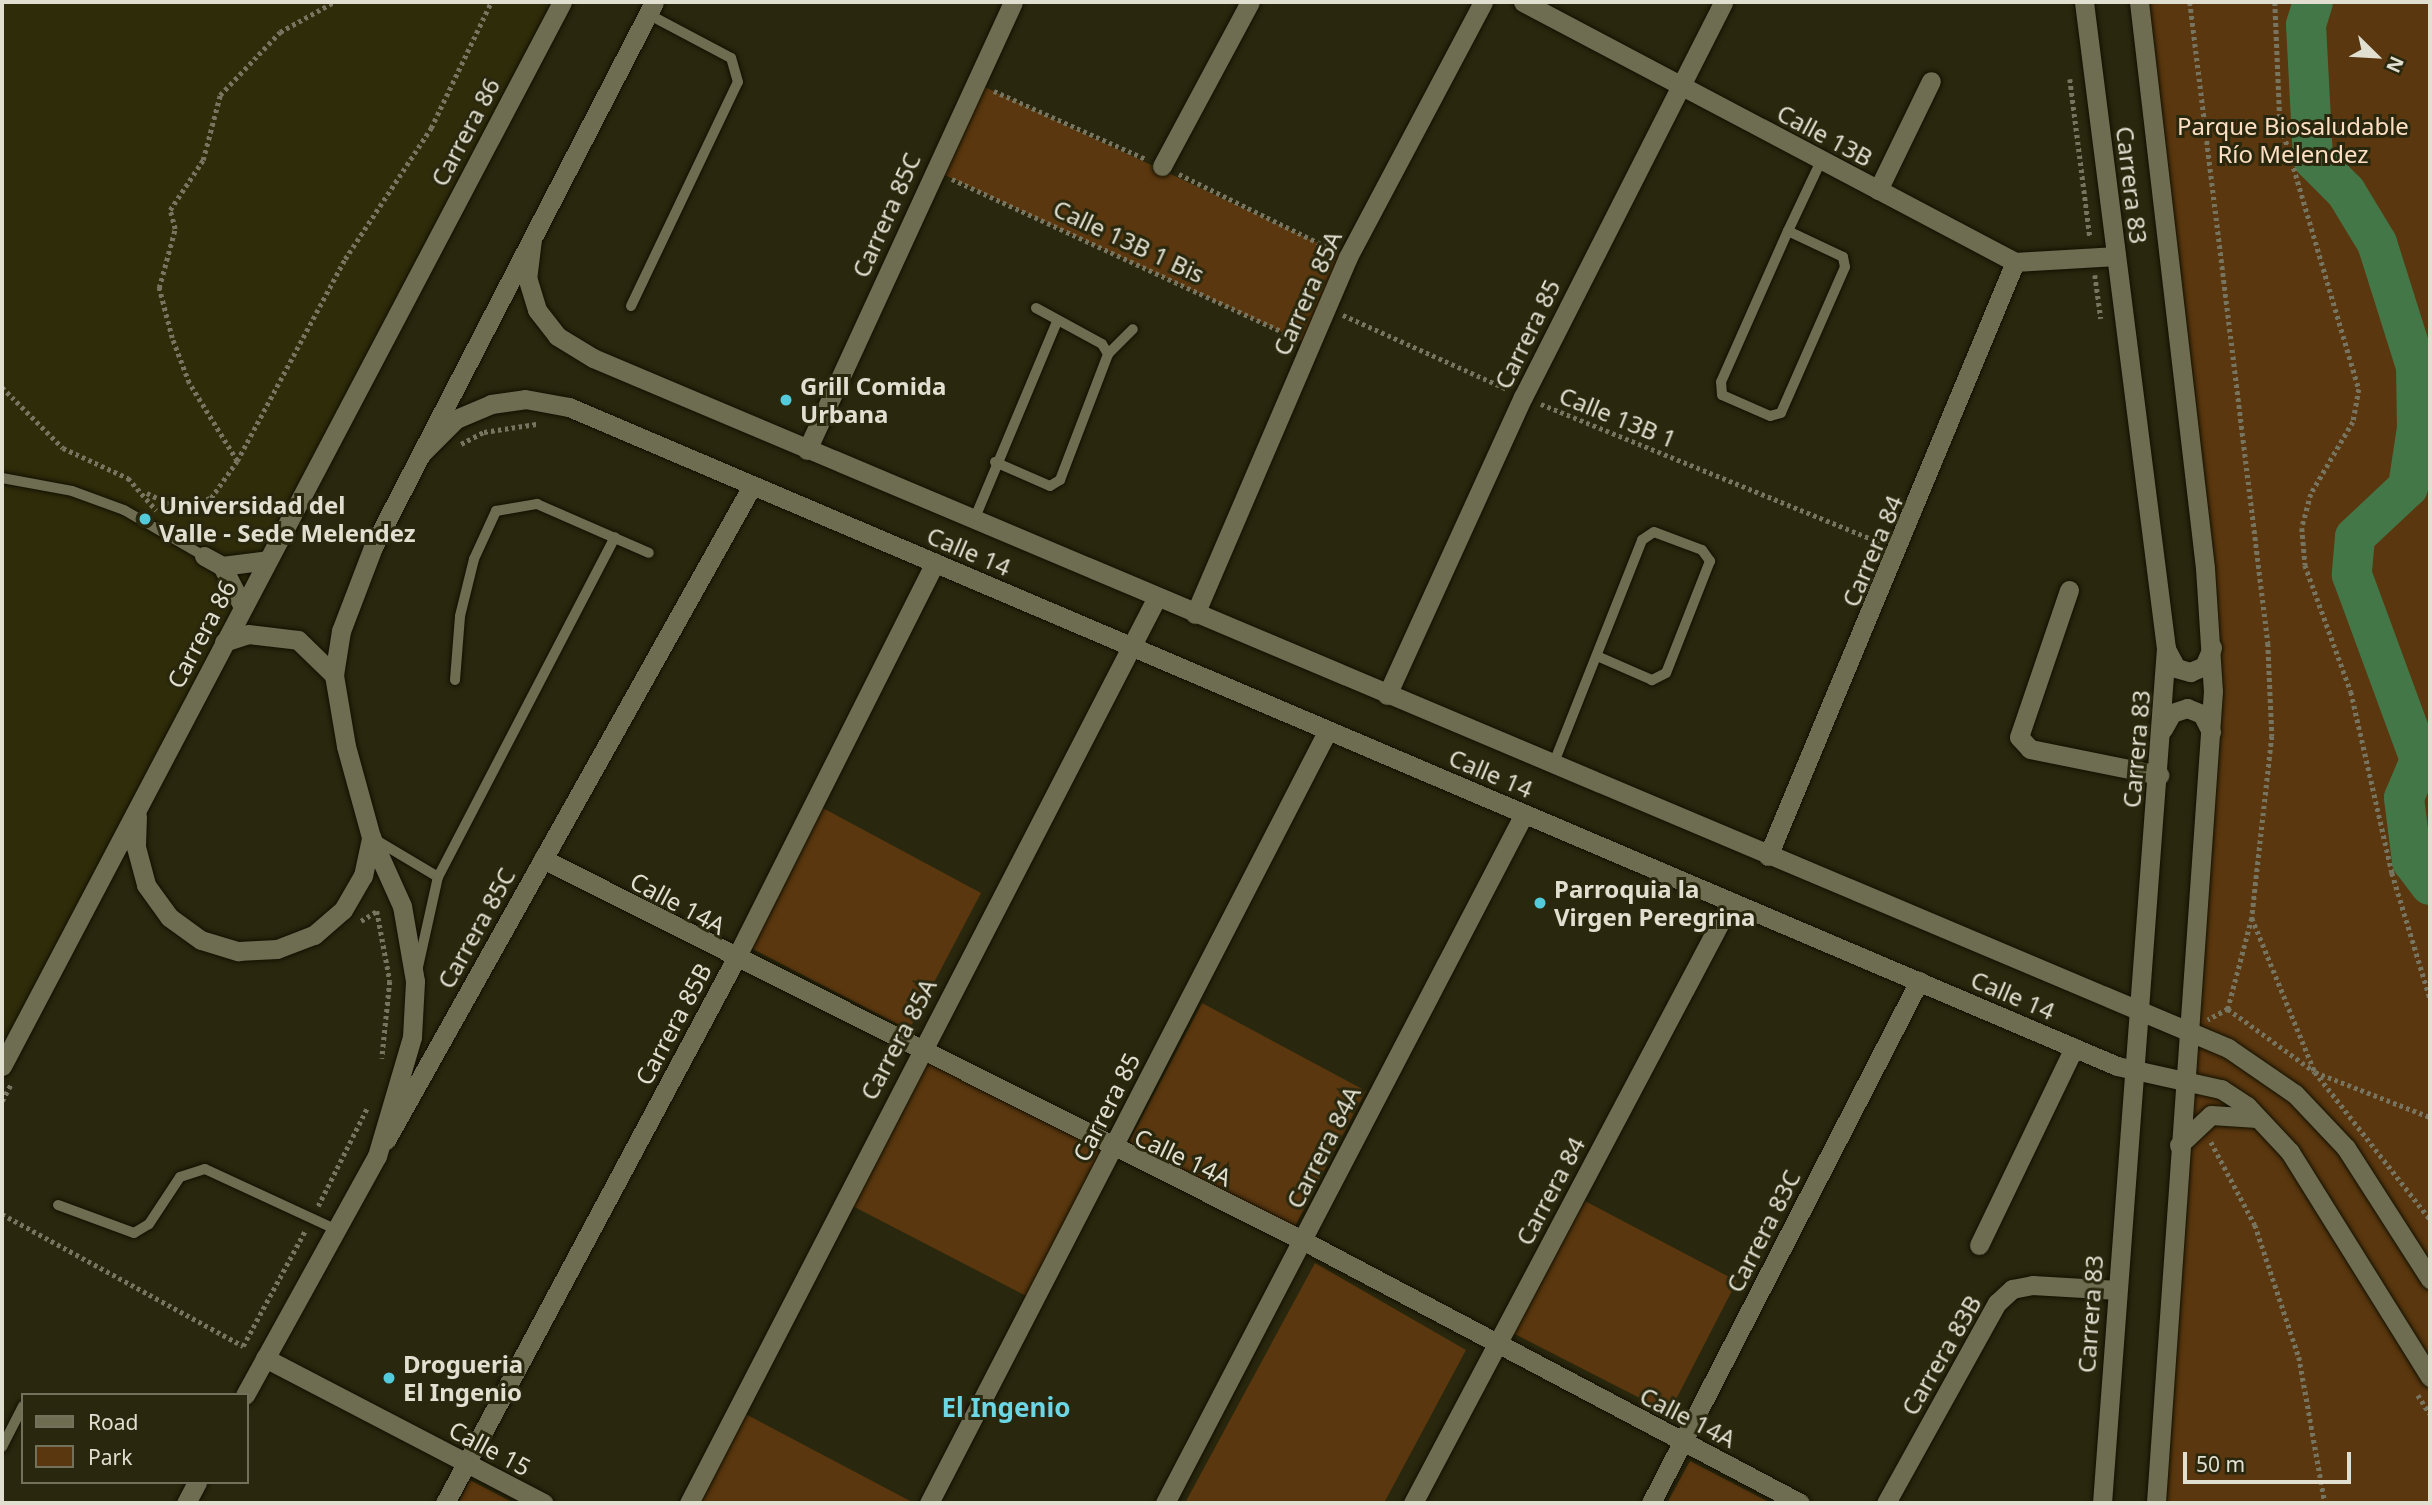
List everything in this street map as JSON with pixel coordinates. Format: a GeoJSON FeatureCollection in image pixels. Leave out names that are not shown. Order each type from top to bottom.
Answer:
{"type":"FeatureCollection","features":[{"type":"Feature","properties":{"kind":"street","name":"Carrera 86"},"geometry":{"type":"LineString","coordinates":[[8,1071],[138,808],[224,642],[562,2]]}},
{"type":"Feature","properties":{"kind":"street","name":"Carrera 85C"},"geometry":{"type":"LineString","coordinates":[[807,450],[933,170],[1013,2]]}},
{"type":"Feature","properties":{"kind":"street"},"geometry":{"type":"LineString","coordinates":[[1162,166],[1250,2]]}},
{"type":"Feature","properties":{"kind":"street","name":"Carrera 85A"},"geometry":{"type":"LineString","coordinates":[[1195,614],[1326,307],[1483,2]]}},
{"type":"Feature","properties":{"kind":"street","name":"Calle 13B"},"geometry":{"type":"LineString","coordinates":[[1523,2],[1679,82],[1821,161],[2015,262]]}},
{"type":"Feature","properties":{"kind":"street","name":"Carrera 85"},"geometry":{"type":"LineString","coordinates":[[1387,695],[1523,397],[1679,82],[1723,2]]}},
{"type":"Feature","properties":{"kind":"street","name":"Carrera 83"},"geometry":{"type":"LineString","coordinates":[[2084,2],[2166,648],[2159,775],[2133,1070],[2102,1503]]}},
{"type":"Feature","properties":{"kind":"street","name":"Carrera 83"},"geometry":{"type":"LineString","coordinates":[[2139,2],[2212,646],[2211,737],[2186,1030],[2156,1503]]}},
{"type":"Feature","properties":{"kind":"street"},"geometry":{"type":"LineString","coordinates":[[377,1156],[412,1037],[415,981],[402,906],[371,837],[334,675],[341,631],[373,547],[651,8]]}},
{"type":"Feature","properties":{"kind":"street"},"geometry":{"type":"LineString","coordinates":[[1878,190],[1931,81]]}},
{"type":"Feature","properties":{"kind":"street","name":"Calle 14"},"geometry":{"type":"LineString","coordinates":[[532,239],[527,276],[537,310],[557,336],[593,358],[1156,599],[2186,1030],[2242,1056],[2295,1094],[2346,1148],[2430,1279]]}},
{"type":"Feature","properties":{"kind":"street"},"geometry":{"type":"LineString","coordinates":[[2015,262],[2116,256]]}},
{"type":"Feature","properties":{"kind":"street","name":"Carrera 84"},"geometry":{"type":"LineString","coordinates":[[1768,856],[1900,551],[2015,262]]}},
{"type":"Feature","properties":{"kind":"street","name":"Calle 14"},"geometry":{"type":"LineString","coordinates":[[422,453],[456,419],[491,404],[525,399],[569,407],[2074,1048],[2133,1070],[2221,1089],[2260,1118],[2304,1173],[2430,1377]]}},
{"type":"Feature","properties":{"kind":"street","name":"Carrera 85C"},"geometry":{"type":"LineString","coordinates":[[246,1393],[335,1229],[752,486]]}},
{"type":"Feature","properties":{"kind":"street"},"geometry":{"type":"LineString","coordinates":[[204,556],[222,566],[243,607]]}},
{"type":"Feature","properties":{"kind":"street"},"geometry":{"type":"LineString","coordinates":[[222,566],[268,560]]}},
{"type":"Feature","properties":{"kind":"street","name":"Carrera 85B"},"geometry":{"type":"LineString","coordinates":[[445,1503],[735,960],[935,563]]}},
{"type":"Feature","properties":{"kind":"street"},"geometry":{"type":"LineString","coordinates":[[2069,590],[2019,737],[2030,749],[2159,775]]}},
{"type":"Feature","properties":{"kind":"street","name":"Carrera 85A"},"geometry":{"type":"LineString","coordinates":[[689,1503],[919,1052],[1156,599]]}},
{"type":"Feature","properties":{"kind":"street"},"geometry":{"type":"LineString","coordinates":[[224,642],[273,633],[319,654],[334,675]]}},
{"type":"Feature","properties":{"kind":"street"},"geometry":{"type":"LineString","coordinates":[[2166,648],[2176,668],[2190,672],[2204,666],[2212,646]]}},
{"type":"Feature","properties":{"kind":"street"},"geometry":{"type":"LineString","coordinates":[[2162,730],[2172,713],[2187,708],[2202,714],[2211,737]]}},
{"type":"Feature","properties":{"kind":"street","name":"Carrera 85"},"geometry":{"type":"LineString","coordinates":[[929,1503],[1327,732]]}},
{"type":"Feature","properties":{"kind":"street"},"geometry":{"type":"LineString","coordinates":[[138,808],[136,847],[143,872],[169,917],[201,940],[238,951],[277,949],[324,927],[343,910],[363,876],[371,837]]}},
{"type":"Feature","properties":{"kind":"street","name":"Carrera 84A"},"geometry":{"type":"LineString","coordinates":[[1165,1503],[1524,814]]}},
{"type":"Feature","properties":{"kind":"street","name":"Calle 14A"},"geometry":{"type":"LineString","coordinates":[[543,859],[735,960],[1111,1150],[1302,1240],[1495,1347],[1800,1503]]}},
{"type":"Feature","properties":{"kind":"street","name":"Carrera 84"},"geometry":{"type":"LineString","coordinates":[[1413,1503],[1731,902]]}},
{"type":"Feature","properties":{"kind":"street","name":"Carrera 83C"},"geometry":{"type":"LineString","coordinates":[[1651,1503],[1919,981]]}},
{"type":"Feature","properties":{"kind":"street"},"geometry":{"type":"LineString","coordinates":[[1979,1245],[2074,1048]]}},
{"type":"Feature","properties":{"kind":"street"},"geometry":{"type":"LineString","coordinates":[[2178,1146],[2211,1115],[2260,1118]]}},
{"type":"Feature","properties":{"kind":"street","name":"Carrera 83B"},"geometry":{"type":"LineString","coordinates":[[1886,1503],[1997,1303],[2012,1289],[2033,1285],[2117,1290]]}},
{"type":"Feature","properties":{"kind":"street","name":"Calle 15"},"geometry":{"type":"LineString","coordinates":[[265,1358],[543,1503]]}},
{"type":"Feature","properties":{"kind":"street"},"geometry":{"type":"LineString","coordinates":[[186,1503],[196,1484]]}},
{"type":"Feature","properties":{"kind":"lane"},"geometry":{"type":"LineString","coordinates":[[631,306],[738,75],[731,58],[651,8]]}},
{"type":"Feature","properties":{"kind":"lane"},"geometry":{"type":"LineString","coordinates":[[1788,231],[1843,257],[1845,267],[1781,412],[1770,416],[1721,395],[1721,382],[1788,231],[1821,161]]}},
{"type":"Feature","properties":{"kind":"lane"},"geometry":{"type":"LineString","coordinates":[[1036,308],[1056,324],[1102,344],[1108,354]]}},
{"type":"Feature","properties":{"kind":"lane"},"geometry":{"type":"LineString","coordinates":[[974,520],[995,462],[1056,324]]}},
{"type":"Feature","properties":{"kind":"lane"},"geometry":{"type":"LineString","coordinates":[[995,462],[1050,486],[1060,480],[1108,354],[1133,329]]}},
{"type":"Feature","properties":{"kind":"lane"},"geometry":{"type":"LineString","coordinates":[[2,478],[72,491],[124,510],[204,556]]}},
{"type":"Feature","properties":{"kind":"lane"},"geometry":{"type":"LineString","coordinates":[[455,680],[460,616],[474,559],[496,511],[537,504],[649,553]]}},
{"type":"Feature","properties":{"kind":"lane"},"geometry":{"type":"LineString","coordinates":[[1553,765],[1642,540],[1654,532],[1702,550],[1710,561],[1666,673],[1653,680],[1597,656]]}},
{"type":"Feature","properties":{"kind":"lane"},"geometry":{"type":"LineString","coordinates":[[415,981],[438,877],[615,537]]}},
{"type":"Feature","properties":{"kind":"lane"},"geometry":{"type":"LineString","coordinates":[[371,837],[438,877]]}},
{"type":"Feature","properties":{"kind":"lane"},"geometry":{"type":"LineString","coordinates":[[58,1205],[134,1233],[149,1224],[180,1177],[205,1170],[335,1229]]}},
{"type":"Feature","properties":{"kind":"lane"},"geometry":{"type":"LineString","coordinates":[[2,1447],[21,1410]]}},
{"type":"Feature","properties":{"kind":"path"},"geometry":{"type":"LineString","coordinates":[[237,461],[189,383],[172,338],[159,288],[175,229],[170,210],[203,160],[209,116],[220,96],[281,32],[334,2]]}},
{"type":"Feature","properties":{"kind":"path"},"geometry":{"type":"LineString","coordinates":[[2,387],[64,448],[180,509],[211,498],[237,461],[345,259],[431,128],[491,2]]}},
{"type":"Feature","properties":{"kind":"path"},"geometry":{"type":"LineString","coordinates":[[2190,2],[2268,643],[2272,736],[2252,918],[2228,1009],[2207,1021]]}},
{"type":"Feature","properties":{"kind":"path"},"geometry":{"type":"LineString","coordinates":[[2275,2],[2280,121],[2359,389],[2353,422],[2311,494],[2302,528],[2305,565],[2351,692],[2392,873],[2430,998]]}},
{"type":"Feature","properties":{"kind":"path"},"geometry":{"type":"LineString","coordinates":[[2069,68],[2091,242]]}},
{"type":"Feature","properties":{"kind":"path","name":"Calle 13B 1 Bis"},"geometry":{"type":"LineString","coordinates":[[933,170],[1310,345]]}},
{"type":"Feature","properties":{"kind":"path"},"geometry":{"type":"LineString","coordinates":[[2095,272],[2102,326]]}},
{"type":"Feature","properties":{"kind":"path","name":"Calle 13B 1"},"geometry":{"type":"LineString","coordinates":[[1326,307],[1523,397],[1900,551]]}},
{"type":"Feature","properties":{"kind":"path"},"geometry":{"type":"LineString","coordinates":[[457,447],[484,432],[550,425]]}},
{"type":"Feature","properties":{"kind":"path"},"geometry":{"type":"LineString","coordinates":[[147,492],[172,538]]}},
{"type":"Feature","properties":{"kind":"path"},"geometry":{"type":"LineString","coordinates":[[355,925],[377,911],[390,981],[381,1064]]}},
{"type":"Feature","properties":{"kind":"path"},"geometry":{"type":"LineString","coordinates":[[2252,918],[2315,1072],[2430,1219]]}},
{"type":"Feature","properties":{"kind":"path"},"geometry":{"type":"LineString","coordinates":[[2228,1009],[2315,1072],[2430,1117]]}},
{"type":"Feature","properties":{"kind":"path"},"geometry":{"type":"LineString","coordinates":[[2,1101],[8,1071]]}},
{"type":"Feature","properties":{"kind":"path"},"geometry":{"type":"LineString","coordinates":[[243,1346],[312,1217],[371,1098]]}},
{"type":"Feature","properties":{"kind":"path"},"geometry":{"type":"LineString","coordinates":[[2210,1138],[2255,1225],[2299,1357],[2325,1503]]}},
{"type":"Feature","properties":{"kind":"path"},"geometry":{"type":"LineString","coordinates":[[2,1214],[265,1358]]}},
{"type":"Feature","properties":{"kind":"path"},"geometry":{"type":"LineString","coordinates":[[2415,1390],[2430,1414]]}},
{"type":"Feature","properties":{"kind":"shaded area","name":"Universidad del Valle - Sede Melendez"},"geometry":{"type":"Polygon","coordinates":[[[2,2],[562,2],[2,1066],[2,2]]]}},
{"type":"Feature","properties":{"kind":"green space","name":"Parque Biosaludable Río Melendez"},"geometry":{"type":"Polygon","coordinates":[[[2139,2],[2430,2],[2430,1503],[2156,1503],[2213,691],[2139,2]]]}},
{"type":"Feature","properties":{"kind":"green space"},"geometry":{"type":"Polygon","coordinates":[[[974,82],[1348,257],[1310,345],[934,170],[974,82]]]}},
{"type":"Feature","properties":{"kind":"green space"},"geometry":{"type":"Polygon","coordinates":[[[821,807],[981,893],[909,1030],[747,946],[821,807]]]}},
{"type":"Feature","properties":{"kind":"green space"},"geometry":{"type":"Polygon","coordinates":[[[1202,1003],[1366,1091],[1293,1230],[1129,1142],[1202,1003]]]}},
{"type":"Feature","properties":{"kind":"green space"},"geometry":{"type":"Polygon","coordinates":[[[919,1052],[1111,1150],[1034,1300],[841,1200],[919,1052]]]}},
{"type":"Feature","properties":{"kind":"green space"},"geometry":{"type":"Polygon","coordinates":[[[1585,1201],[1737,1281],[1669,1413],[1511,1332],[1585,1201]]]}},
{"type":"Feature","properties":{"kind":"green space"},"geometry":{"type":"Polygon","coordinates":[[[1315,1263],[1466,1350],[1384,1503],[1185,1503],[1315,1263]]]}},
{"type":"Feature","properties":{"kind":"green space"},"geometry":{"type":"Polygon","coordinates":[[[734,1408],[914,1503],[689,1503],[734,1408]]]}},
{"type":"Feature","properties":{"kind":"green space"},"geometry":{"type":"Polygon","coordinates":[[[1690,1461],[1771,1503],[1667,1503],[1690,1461]]]}},
{"type":"Feature","properties":{"kind":"green space"},"geometry":{"type":"Polygon","coordinates":[[[470,1480],[514,1503],[458,1503],[470,1480]]]}},
{"type":"Feature","properties":{"kind":"waterway"},"geometry":{"type":"LineString","coordinates":[[2313,2],[2306,25],[2313,159],[2346,192],[2377,243],[2416,367],[2417,428],[2408,487],[2355,537],[2352,575],[2420,760],[2404,798],[2412,861],[2430,885]]}},
{"type":"Feature","properties":{"kind":"place","name":"Grill Comida Urbana"},"geometry":{"type":"Point","coordinates":[786,400]}},
{"type":"Feature","properties":{"kind":"place","name":"Universidad del Valle - Sede Melendez"},"geometry":{"type":"Point","coordinates":[145,519]}},
{"type":"Feature","properties":{"kind":"place","name":"Parroquia la Virgen Peregrina"},"geometry":{"type":"Point","coordinates":[1540,903]}},
{"type":"Feature","properties":{"kind":"place","name":"Drogueria El Ingenio"},"geometry":{"type":"Point","coordinates":[389,1378]}},
{"type":"Feature","properties":{"kind":"district","name":"El Ingenio"},"geometry":{"type":"Point","coordinates":[1006,1408]}}]}
